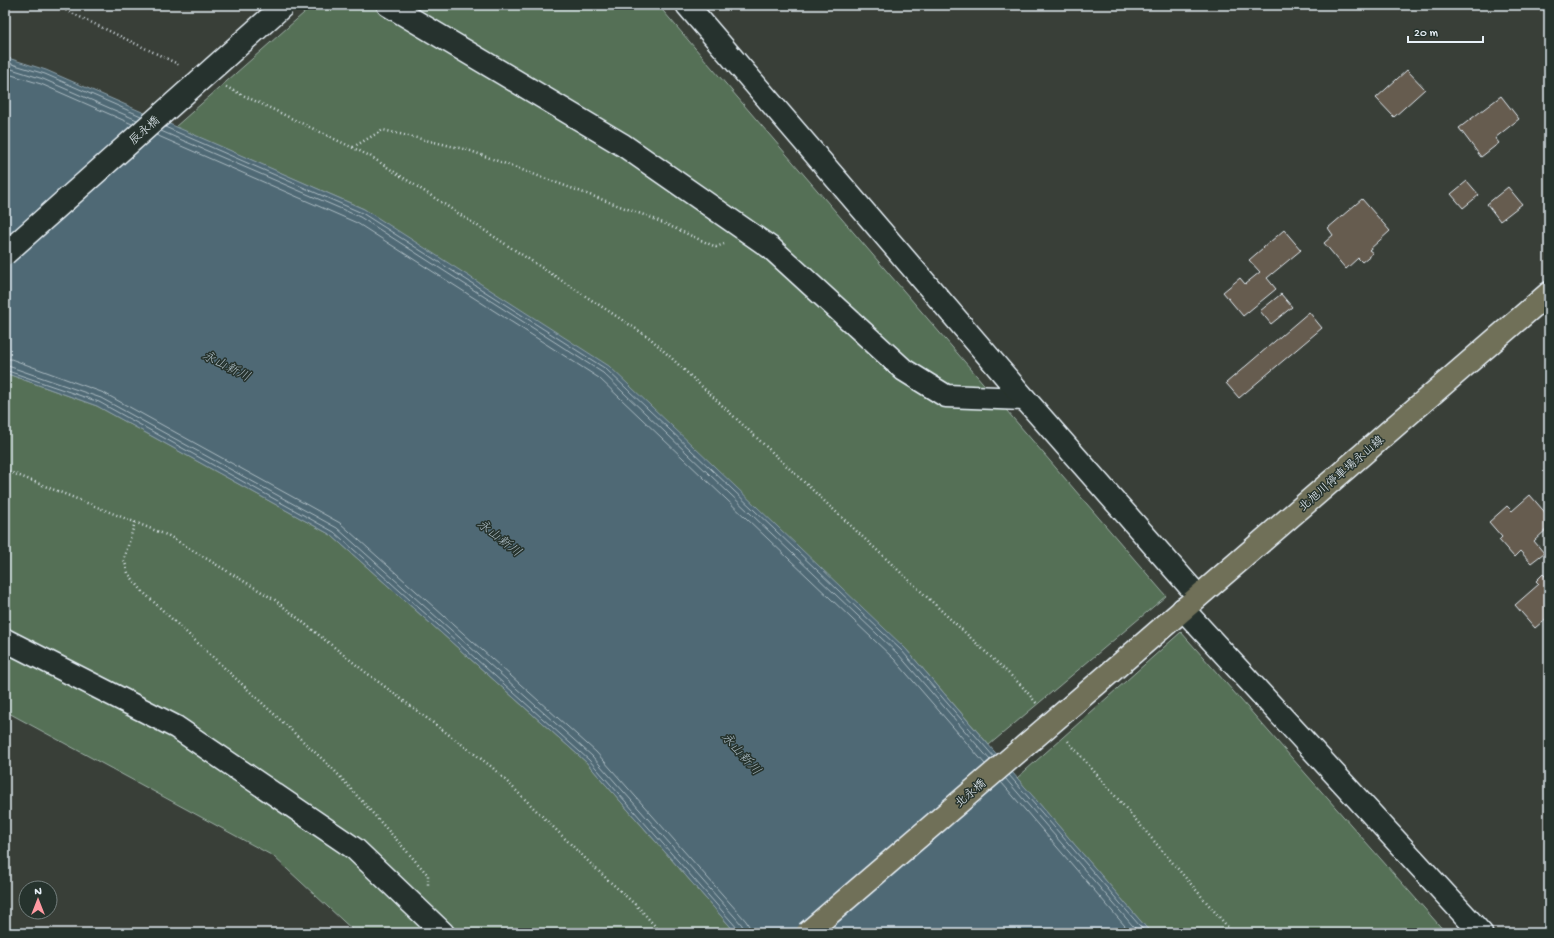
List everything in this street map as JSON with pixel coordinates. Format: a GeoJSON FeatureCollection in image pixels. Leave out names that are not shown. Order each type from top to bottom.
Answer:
{"type":"FeatureCollection","features":[{"type":"Feature","properties":{"kind":"main road","name":"北旭川停車場永山線"},"geometry":{"type":"LineString","coordinates":[[1132,653],[1549,293]]}},
{"type":"Feature","properties":{"kind":"main road","name":"北永橋"},"geometry":{"type":"LineString","coordinates":[[807,933],[1132,653]]}},
{"type":"Feature","properties":{"kind":"street","name":"辰永橋"},"geometry":{"type":"LineString","coordinates":[[5,254],[284,5]]}},
{"type":"Feature","properties":{"kind":"street"},"geometry":{"type":"LineString","coordinates":[[388,5],[623,145],[771,248],[904,370],[946,396],[1025,399]]}},
{"type":"Feature","properties":{"kind":"street"},"geometry":{"type":"LineString","coordinates":[[687,5],[1025,399],[1191,602],[1481,933]]}},
{"type":"Feature","properties":{"kind":"street"},"geometry":{"type":"LineString","coordinates":[[5,640],[176,727],[355,849],[435,926]]}},
{"type":"Feature","properties":{"kind":"path"},"geometry":{"type":"LineString","coordinates":[[752,235],[716,247],[652,218],[468,150],[383,130],[353,148],[370,156],[650,338],[1021,685],[1042,710]]}},
{"type":"Feature","properties":{"kind":"path"},"geometry":{"type":"LineString","coordinates":[[5,470],[169,536],[275,600],[364,671],[492,767],[594,868],[641,910],[661,933]]}},
{"type":"Feature","properties":{"kind":"path"},"geometry":{"type":"LineString","coordinates":[[134,522],[124,559],[128,573],[143,592],[334,770],[428,875],[435,926]]}},
{"type":"Feature","properties":{"kind":"path"},"geometry":{"type":"LineString","coordinates":[[1067,740],[1233,933]]}},
{"type":"Feature","properties":{"kind":"green space"},"geometry":{"type":"Polygon","coordinates":[[[313,5],[658,5],[1166,596],[989,745],[905,648],[364,209],[175,127],[313,5]]]}},
{"type":"Feature","properties":{"kind":"green space"},"geometry":{"type":"Polygon","coordinates":[[[5,373],[97,406],[331,535],[586,762],[736,933],[356,933],[273,856],[5,711],[5,373]]]}},
{"type":"Feature","properties":{"kind":"green space"},"geometry":{"type":"Polygon","coordinates":[[[1181,632],[1446,933],[1151,933],[1017,778],[1181,632]]]}},
{"type":"Feature","properties":{"kind":"water","name":"永山新川"},"geometry":{"type":"Polygon","coordinates":[[[5,57],[46,70],[364,209],[609,366],[905,648],[1151,933],[736,933],[586,762],[331,535],[97,406],[5,373],[5,57]]]}},
{"type":"Feature","properties":{"kind":"building"},"geometry":{"type":"Polygon","coordinates":[[[1407,70],[1425,89],[1394,117],[1376,98],[1407,70]]]}},
{"type":"Feature","properties":{"kind":"building"},"geometry":{"type":"Polygon","coordinates":[[[1501,96],[1519,119],[1495,138],[1499,143],[1481,157],[1459,128],[1501,96]]]}},
{"type":"Feature","properties":{"kind":"building"},"geometry":{"type":"Polygon","coordinates":[[[1467,181],[1479,195],[1463,208],[1451,194],[1467,181]]]}},
{"type":"Feature","properties":{"kind":"building"},"geometry":{"type":"Polygon","coordinates":[[[1508,187],[1522,204],[1500,221],[1487,204],[1508,187]]]}},
{"type":"Feature","properties":{"kind":"building"},"geometry":{"type":"Polygon","coordinates":[[[1362,199],[1390,231],[1369,250],[1373,253],[1362,262],[1358,258],[1346,269],[1324,243],[1333,235],[1328,228],[1362,199]]]}},
{"type":"Feature","properties":{"kind":"building"},"geometry":{"type":"Polygon","coordinates":[[[1284,230],[1301,250],[1267,278],[1276,289],[1243,316],[1223,292],[1240,278],[1245,284],[1260,272],[1249,260],[1284,230]]]}},
{"type":"Feature","properties":{"kind":"building"},"geometry":{"type":"Polygon","coordinates":[[[1281,294],[1292,307],[1271,324],[1260,311],[1281,294]]]}},
{"type":"Feature","properties":{"kind":"building"},"geometry":{"type":"Polygon","coordinates":[[[1309,312],[1322,328],[1239,398],[1226,383],[1309,312]]]}},
{"type":"Feature","properties":{"kind":"building"},"geometry":{"type":"Polygon","coordinates":[[[1530,495],[1549,517],[1549,527],[1534,541],[1544,553],[1531,563],[1520,551],[1514,557],[1499,540],[1502,537],[1489,522],[1507,506],[1512,511],[1530,495]]]}},
{"type":"Feature","properties":{"kind":"building"},"geometry":{"type":"Polygon","coordinates":[[[1543,574],[1546,577],[1549,575],[1549,616],[1535,628],[1515,605],[1539,584],[1536,581],[1543,574]]]}}]}
